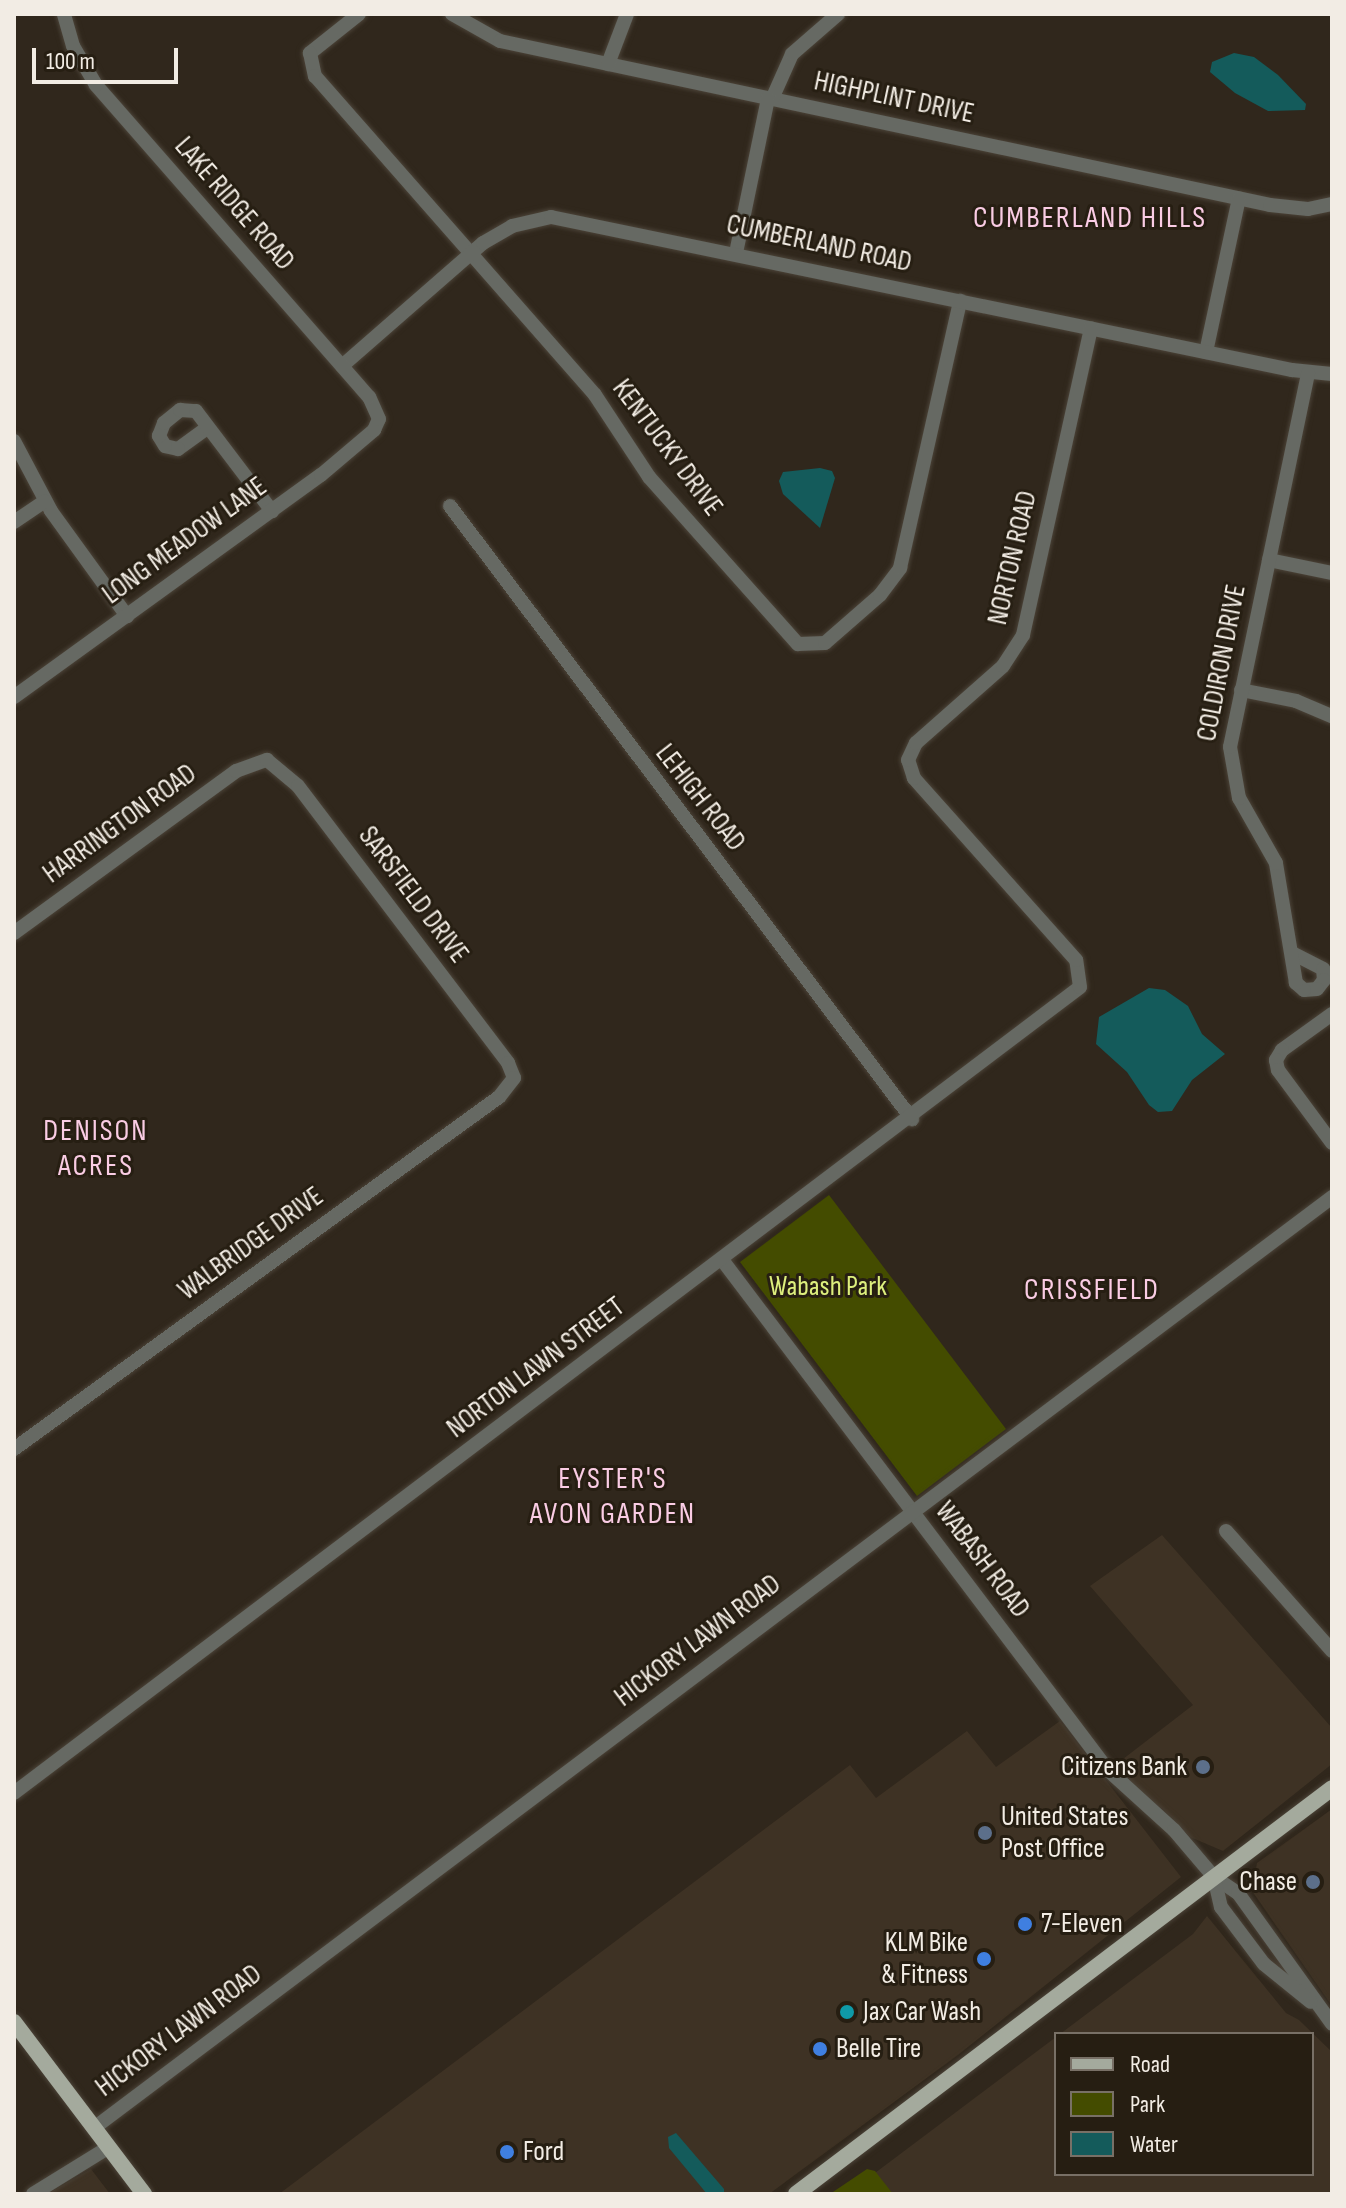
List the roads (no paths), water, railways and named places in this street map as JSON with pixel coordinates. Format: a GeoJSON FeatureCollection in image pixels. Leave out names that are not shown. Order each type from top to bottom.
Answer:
{"type":"FeatureCollection","features":[{"type":"Feature","properties":{"kind":"main road"},"geometry":{"type":"LineString","coordinates":[[796,2194],[1332,1788]]}},
{"type":"Feature","properties":{"kind":"main road"},"geometry":{"type":"LineString","coordinates":[[14,2022],[144,2194]]}},
{"type":"Feature","properties":{"kind":"street","name":"LAKE RIDGE ROAD"},"geometry":{"type":"LineString","coordinates":[[64,14],[73,46],[96,85],[342,366],[375,406],[379,419]]}},
{"type":"Feature","properties":{"kind":"street","name":"KENTUCKY DRIVE"},"geometry":{"type":"LineString","coordinates":[[359,14],[315,47],[309,60],[312,71],[609,413],[649,477],[790,638],[804,646],[831,639],[887,588],[905,558],[960,301]]}},
{"type":"Feature","properties":{"kind":"street","name":"HIGHPLINT DRIVE"},"geometry":{"type":"LineString","coordinates":[[452,14],[489,38],[770,99],[1297,209],[1332,204]]}},
{"type":"Feature","properties":{"kind":"street"},"geometry":{"type":"LineString","coordinates":[[608,64],[627,14]]}},
{"type":"Feature","properties":{"kind":"street"},"geometry":{"type":"LineString","coordinates":[[736,253],[770,99],[792,54],[838,14]]}},
{"type":"Feature","properties":{"kind":"street"},"geometry":{"type":"LineString","coordinates":[[1206,352],[1239,198]]}},
{"type":"Feature","properties":{"kind":"street","name":"CUMBERLAND ROAD"},"geometry":{"type":"LineString","coordinates":[[342,366],[470,254],[512,226],[551,217],[1308,373],[1332,374]]}},
{"type":"Feature","properties":{"kind":"street","name":"NORTON ROAD"},"geometry":{"type":"LineString","coordinates":[[1082,979],[1076,960],[914,778],[908,760],[916,743],[1008,660],[1026,628],[1091,328]]}},
{"type":"Feature","properties":{"kind":"street","name":"COLDIRON DRIVE"},"geometry":{"type":"LineString","coordinates":[[1294,954],[1283,925],[1276,863],[1232,775],[1230,747],[1308,373]]}},
{"type":"Feature","properties":{"kind":"street","name":"LONG MEADOW LANE"},"geometry":{"type":"LineString","coordinates":[[14,697],[339,461],[379,419]]}},
{"type":"Feature","properties":{"kind":"street"},"geometry":{"type":"LineString","coordinates":[[207,428],[272,511]]}},
{"type":"Feature","properties":{"kind":"street"},"geometry":{"type":"LineString","coordinates":[[14,441],[45,501],[127,616]]}},
{"type":"Feature","properties":{"kind":"street"},"geometry":{"type":"LineString","coordinates":[[14,522],[45,501]]}},
{"type":"Feature","properties":{"kind":"street","name":"LEHIGH ROAD"},"geometry":{"type":"LineString","coordinates":[[450,506],[912,1119]]}},
{"type":"Feature","properties":{"kind":"street"},"geometry":{"type":"LineString","coordinates":[[1269,560],[1332,573]]}},
{"type":"Feature","properties":{"kind":"street"},"geometry":{"type":"LineString","coordinates":[[1241,690],[1296,701],[1332,716]]}},
{"type":"Feature","properties":{"kind":"street","name":"HARRINGTON ROAD"},"geometry":{"type":"LineString","coordinates":[[14,933],[258,760]]}},
{"type":"Feature","properties":{"kind":"street","name":"SARSFIELD DRIVE"},"geometry":{"type":"LineString","coordinates":[[258,760],[274,762],[298,786],[508,1063],[514,1078]]}},
{"type":"Feature","properties":{"kind":"street","name":"NORTON LAWN STREET"},"geometry":{"type":"LineString","coordinates":[[14,1793],[912,1119],[1075,993],[1082,979]]}},
{"type":"Feature","properties":{"kind":"street"},"geometry":{"type":"LineString","coordinates":[[1332,1014],[1282,1050],[1276,1060],[1278,1070],[1332,1143]]}},
{"type":"Feature","properties":{"kind":"street","name":"WALBRIDGE DRIVE"},"geometry":{"type":"LineString","coordinates":[[14,1449],[499,1097],[514,1078]]}},
{"type":"Feature","properties":{"kind":"street","name":"HICKORY LAWN ROAD"},"geometry":{"type":"LineString","coordinates":[[94,2128],[1332,1197]]}},
{"type":"Feature","properties":{"kind":"street","name":"WABASH ROAD"},"geometry":{"type":"LineString","coordinates":[[723,1261],[1117,1781],[1174,1830],[1214,1877]]}},
{"type":"Feature","properties":{"kind":"street"},"geometry":{"type":"LineString","coordinates":[[1226,1531],[1332,1651]]}},
{"type":"Feature","properties":{"kind":"street"},"geometry":{"type":"LineString","coordinates":[[1214,1877],[1238,1893],[1290,1962],[1313,2003]]}},
{"type":"Feature","properties":{"kind":"street"},"geometry":{"type":"LineString","coordinates":[[1214,1877],[1221,1907],[1264,1964],[1313,2003],[1332,2024]]}},
{"type":"Feature","properties":{"kind":"street"},"geometry":{"type":"LineString","coordinates":[[33,2194],[109,2147]]}},
{"type":"Feature","properties":{"kind":"water"},"geometry":{"type":"Polygon","coordinates":[[[1234,53],[1254,57],[1278,75],[1306,104],[1305,110],[1268,111],[1235,93],[1210,72],[1212,62],[1234,53]]]}},
{"type":"Feature","properties":{"kind":"water"},"geometry":{"type":"Polygon","coordinates":[[[820,468],[832,471],[835,478],[820,528],[783,494],[779,481],[783,472],[820,468]]]}},
{"type":"Feature","properties":{"kind":"water"},"geometry":{"type":"Polygon","coordinates":[[[1149,988],[1165,990],[1188,1006],[1202,1034],[1225,1054],[1192,1080],[1172,1111],[1158,1112],[1149,1105],[1127,1072],[1096,1044],[1099,1017],[1149,988]]]}},
{"type":"Feature","properties":{"kind":"water"},"geometry":{"type":"Polygon","coordinates":[[[676,2133],[724,2189],[724,2194],[707,2194],[669,2148],[668,2137],[676,2133]]]}},
{"type":"Feature","properties":{"kind":"place","name":"Citizens Bank"},"geometry":{"type":"Point","coordinates":[1203,1767]}},
{"type":"Feature","properties":{"kind":"place","name":"United States Post Office"},"geometry":{"type":"Point","coordinates":[985,1833]}},
{"type":"Feature","properties":{"kind":"place","name":"Chase"},"geometry":{"type":"Point","coordinates":[1313,1882]}},
{"type":"Feature","properties":{"kind":"place","name":"7-Eleven"},"geometry":{"type":"Point","coordinates":[1025,1924]}},
{"type":"Feature","properties":{"kind":"place","name":"KLM Bike & Fitness"},"geometry":{"type":"Point","coordinates":[984,1959]}},
{"type":"Feature","properties":{"kind":"place","name":"Jax Car Wash"},"geometry":{"type":"Point","coordinates":[847,2012]}},
{"type":"Feature","properties":{"kind":"place","name":"Belle Tire"},"geometry":{"type":"Point","coordinates":[820,2049]}},
{"type":"Feature","properties":{"kind":"place","name":"Ford"},"geometry":{"type":"Point","coordinates":[507,2152]}},
{"type":"Feature","properties":{"kind":"district","name":"CUMBERLAND HILLS"},"geometry":{"type":"Point","coordinates":[1090,218]}},
{"type":"Feature","properties":{"kind":"district","name":"DENISON ACRES"},"geometry":{"type":"Point","coordinates":[96,1148]}},
{"type":"Feature","properties":{"kind":"district","name":"CRISSFIELD"},"geometry":{"type":"Point","coordinates":[1092,1290]}},
{"type":"Feature","properties":{"kind":"district","name":"EYSTER'S AVON GARDEN"},"geometry":{"type":"Point","coordinates":[613,1496]}},
{"type":"Feature","properties":{"kind":"park label","name":"Wabash Park"},"geometry":{"type":"Point","coordinates":[828,1287]}}]}
